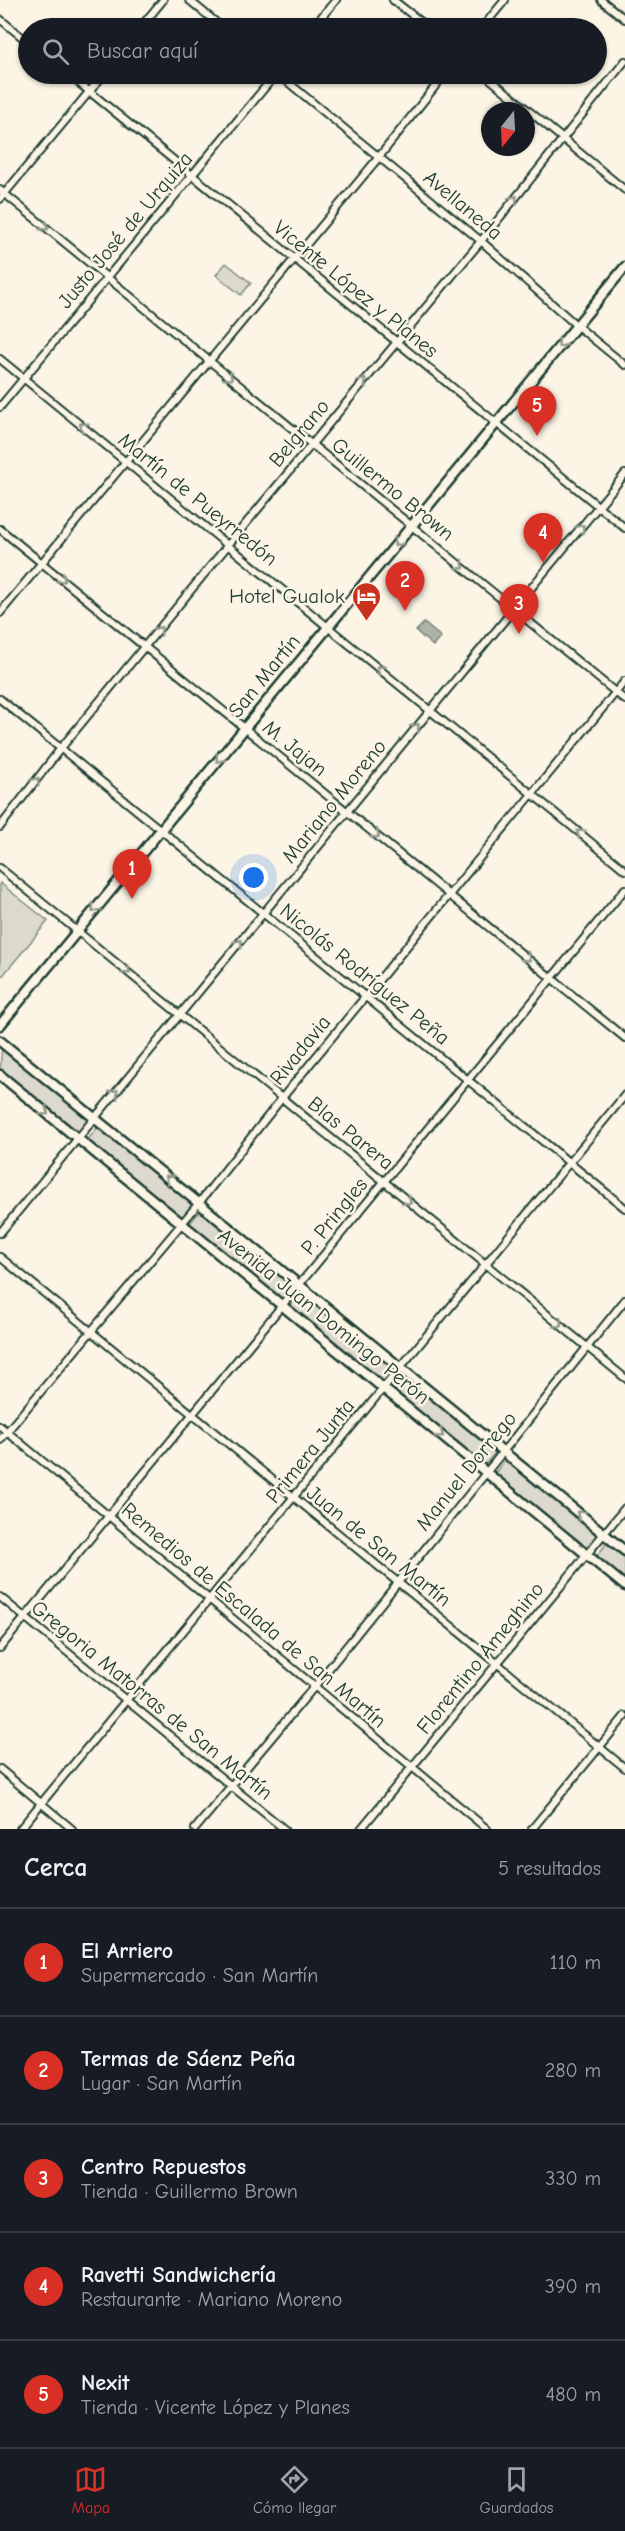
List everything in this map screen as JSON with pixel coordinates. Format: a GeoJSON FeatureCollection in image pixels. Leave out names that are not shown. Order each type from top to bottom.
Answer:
{"type":"FeatureCollection","features":[{"type":"Feature","properties":{"kind":"main road","name":"San Martín"},"geometry":{"type":"LineString","coordinates":[[0,1025],[625,267]]}},
{"type":"Feature","properties":{"kind":"main road","name":"Avenida Juan Domingo Perón"},"geometry":{"type":"LineString","coordinates":[[0,1041],[625,1551]]}},
{"type":"Feature","properties":{"kind":"main road","name":"Avenida Juan Domingo Perón"},"geometry":{"type":"LineString","coordinates":[[0,1075],[625,1586]]}},
{"type":"Feature","properties":{"kind":"street"},"geometry":{"type":"LineString","coordinates":[[148,18],[163,0]]}},
{"type":"Feature","properties":{"kind":"street"},"geometry":{"type":"LineString","coordinates":[[189,0],[212,18]]}},
{"type":"Feature","properties":{"kind":"street"},"geometry":{"type":"LineString","coordinates":[[321,18],[336,0]]}},
{"type":"Feature","properties":{"kind":"street"},"geometry":{"type":"LineString","coordinates":[[393,0],[416,18]]}},
{"type":"Feature","properties":{"kind":"street"},"geometry":{"type":"LineString","coordinates":[[490,18],[505,0]]}},
{"type":"Feature","properties":{"kind":"street"},"geometry":{"type":"LineString","coordinates":[[601,0],[625,19]]}},
{"type":"Feature","properties":{"kind":"street"},"geometry":{"type":"LineString","coordinates":[[0,19],[18,34]]}},
{"type":"Feature","properties":{"kind":"street","name":"Belgrano"},"geometry":{"type":"LineString","coordinates":[[607,83],[625,61]]}},
{"type":"Feature","properties":{"kind":"street","name":"Vicente López y Planes"},"geometry":{"type":"LineString","coordinates":[[80,84],[625,528]]}},
{"type":"Feature","properties":{"kind":"street"},"geometry":{"type":"LineString","coordinates":[[2,194],[96,84]]}},
{"type":"Feature","properties":{"kind":"street","name":"Justo José de Urquiza"},"geometry":{"type":"LineString","coordinates":[[0,407],[269,84]]}},
{"type":"Feature","properties":{"kind":"street","name":"Avellaneda"},"geometry":{"type":"LineString","coordinates":[[289,84],[481,241],[625,365]]}},
{"type":"Feature","properties":{"kind":"street"},"geometry":{"type":"LineString","coordinates":[[0,613],[437,84]]}},
{"type":"Feature","properties":{"kind":"street"},"geometry":{"type":"LineString","coordinates":[[496,84],[625,190]]}},
{"type":"Feature","properties":{"kind":"street","name":"Belgrano"},"geometry":{"type":"LineString","coordinates":[[0,827],[61,748],[481,241],[606,84]]}},
{"type":"Feature","properties":{"kind":"street","name":"Guillermo Brown"},"geometry":{"type":"LineString","coordinates":[[2,194],[625,700]]}},
{"type":"Feature","properties":{"kind":"street","name":"Martín de Pueyrredón"},"geometry":{"type":"LineString","coordinates":[[0,358],[625,870]]}},
{"type":"Feature","properties":{"kind":"street","name":"Mariano Moreno"},"geometry":{"type":"LineString","coordinates":[[0,1233],[625,474]]}},
{"type":"Feature","properties":{"kind":"street","name":"M. Jajan"},"geometry":{"type":"LineString","coordinates":[[0,529],[625,1038]]}},
{"type":"Feature","properties":{"kind":"street","name":"Rivadavia"},"geometry":{"type":"LineString","coordinates":[[0,1440],[199,1203],[282,1098],[625,681]]}},
{"type":"Feature","properties":{"kind":"street","name":"Nicolás Rodríguez Peña"},"geometry":{"type":"LineString","coordinates":[[0,699],[625,1208]]}},
{"type":"Feature","properties":{"kind":"street","name":"Blas Parera"},"geometry":{"type":"LineString","coordinates":[[0,868],[625,1378]]}},
{"type":"Feature","properties":{"kind":"street","name":"P. Pringles"},"geometry":{"type":"LineString","coordinates":[[0,1648],[625,889]]}},
{"type":"Feature","properties":{"kind":"street","name":"Primera Junta"},"geometry":{"type":"LineString","coordinates":[[20,1829],[625,1095]]}},
{"type":"Feature","properties":{"kind":"street","name":"Juan de San Martín"},"geometry":{"type":"LineString","coordinates":[[0,1257],[625,1768]]}},
{"type":"Feature","properties":{"kind":"street","name":"Manuel Dorrego"},"geometry":{"type":"LineString","coordinates":[[195,1829],[314,1687],[625,1300]]}},
{"type":"Feature","properties":{"kind":"street","name":"Remedios de Escalada de San Martín"},"geometry":{"type":"LineString","coordinates":[[0,1426],[487,1829]]}},
{"type":"Feature","properties":{"kind":"street","name":"Florentino Ameghino"},"geometry":{"type":"LineString","coordinates":[[361,1829],[625,1508]]}},
{"type":"Feature","properties":{"kind":"street","name":"Gregoria Matorras de San Martín"},"geometry":{"type":"LineString","coordinates":[[0,1597],[284,1829]]}},
{"type":"Feature","properties":{"kind":"street"},"geometry":{"type":"LineString","coordinates":[[532,1829],[625,1716]]}},
{"type":"Feature","properties":{"kind":"street"},"geometry":{"type":"LineString","coordinates":[[0,1769],[72,1829]]}},
{"type":"Feature","properties":{"kind":"shaded area"},"geometry":{"type":"Polygon","coordinates":[[[226,263],[251,283],[241,295],[216,275],[226,263]]]}},
{"type":"Feature","properties":{"kind":"shaded area"},"geometry":{"type":"Polygon","coordinates":[[[424,623],[441,637],[433,646],[416,631],[424,623]]]}},
{"type":"Feature","properties":{"kind":"shaded area"},"geometry":{"type":"Polygon","coordinates":[[[0,883],[48,921],[0,979],[0,883]]]}},
{"type":"Feature","properties":{"kind":"shaded area"},"geometry":{"type":"Polygon","coordinates":[[[2,1046],[90,1120],[78,1134],[0,1069],[2,1046]]]}},
{"type":"Feature","properties":{"kind":"shaded area"},"geometry":{"type":"Polygon","coordinates":[[[99,1125],[194,1203],[182,1218],[87,1141],[99,1125]]]}},
{"type":"Feature","properties":{"kind":"shaded area"},"geometry":{"type":"Polygon","coordinates":[[[202,1209],[294,1286],[282,1301],[189,1224],[202,1209]]]}},
{"type":"Feature","properties":{"kind":"shaded area"},"geometry":{"type":"Polygon","coordinates":[[[303,1291],[396,1369],[385,1383],[290,1306],[303,1291]]]}},
{"type":"Feature","properties":{"kind":"shaded area"},"geometry":{"type":"Polygon","coordinates":[[[403,1376],[496,1452],[485,1465],[391,1390],[403,1376]]]}},
{"type":"Feature","properties":{"kind":"shaded area"},"geometry":{"type":"Polygon","coordinates":[[[505,1460],[598,1535],[587,1549],[494,1474],[505,1460]]]}},
{"type":"Feature","properties":{"kind":"shaded area"},"geometry":{"type":"Polygon","coordinates":[[[607,1543],[625,1558],[625,1581],[596,1557],[607,1543]]]}},
{"type":"Feature","properties":{"kind":"place","name":"Nexit"},"geometry":{"type":"Point","coordinates":[537,436]}},
{"type":"Feature","properties":{"kind":"place","name":"Ravetti Sandwichería"},"geometry":{"type":"Point","coordinates":[543,563]}},
{"type":"Feature","properties":{"kind":"place","name":"Termas de Sáenz Peña"},"geometry":{"type":"Point","coordinates":[405,611]}},
{"type":"Feature","properties":{"kind":"place","name":"Hotel Gualok"},"geometry":{"type":"Point","coordinates":[366,622]}},
{"type":"Feature","properties":{"kind":"place","name":"Centro Repuestos"},"geometry":{"type":"Point","coordinates":[519,634]}},
{"type":"Feature","properties":{"kind":"place","name":"El Arriero"},"geometry":{"type":"Point","coordinates":[132,899]}}]}
